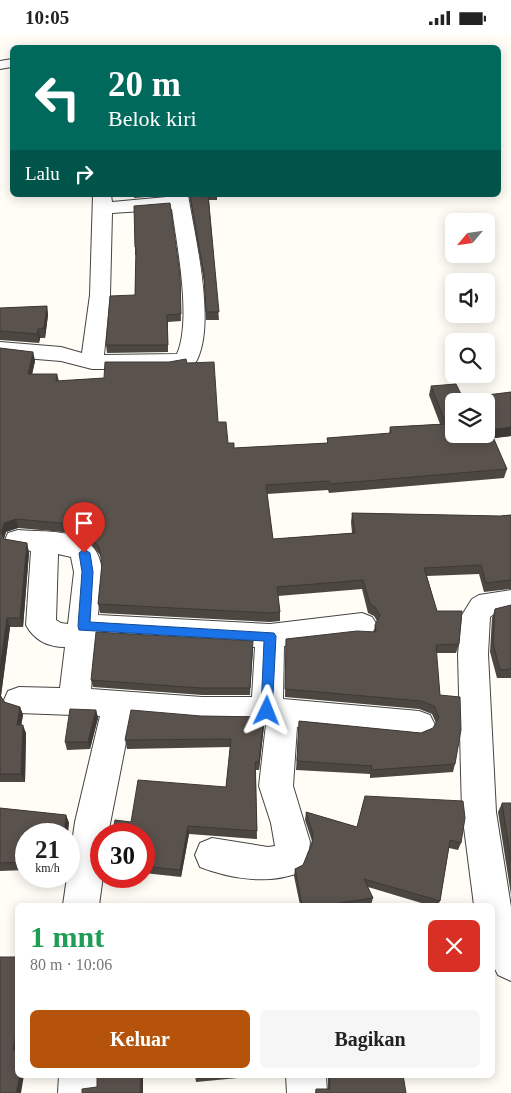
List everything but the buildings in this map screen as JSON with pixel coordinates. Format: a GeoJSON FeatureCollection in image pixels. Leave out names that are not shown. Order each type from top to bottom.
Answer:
{"type":"FeatureCollection","features":[{"type":"Feature","properties":{"kind":"street"},"geometry":{"type":"LineString","coordinates":[[0,349],[61,354],[92,362],[170,362],[188,358],[195,318],[180,199],[102,202],[100,295],[92,362]]}},
{"type":"Feature","properties":{"kind":"street"},"geometry":{"type":"LineString","coordinates":[[74,702],[83,631],[88,572],[84,553],[79,548],[71,545],[32,541],[41,625],[55,635],[83,631],[270,636],[362,625]]}},
{"type":"Feature","properties":{"kind":"street"},"geometry":{"type":"LineString","coordinates":[[492,903],[479,812],[473,654],[476,615],[482,607],[489,603],[511,601]]}},
{"type":"Feature","properties":{"kind":"street"},"geometry":{"type":"LineString","coordinates":[[212,855],[268,864],[289,861],[292,853],[289,819],[278,797],[276,786],[275,712],[270,636]]}},
{"type":"Feature","properties":{"kind":"street"},"geometry":{"type":"LineString","coordinates":[[19,700],[119,703],[202,710],[275,712],[419,725]]}},
{"type":"Feature","properties":{"kind":"street"},"geometry":{"type":"LineString","coordinates":[[81,903],[84,866],[92,822],[119,703]]}},
{"type":"Feature","properties":{"kind":"street"},"geometry":{"type":"LineString","coordinates":[[495,918],[511,962]]}},
{"type":"Feature","properties":{"kind":"street"},"geometry":{"type":"LineString","coordinates":[[78,1093],[79,1078]]}},
{"type":"Feature","properties":{"kind":"street"},"geometry":{"type":"LineString","coordinates":[[306,1078],[307,1093]]}},
{"type":"Feature","properties":{"kind":"route"},"geometry":{"type":"LineString","coordinates":[[84,553],[88,572],[84,626],[270,636],[267,711]]}}]}
